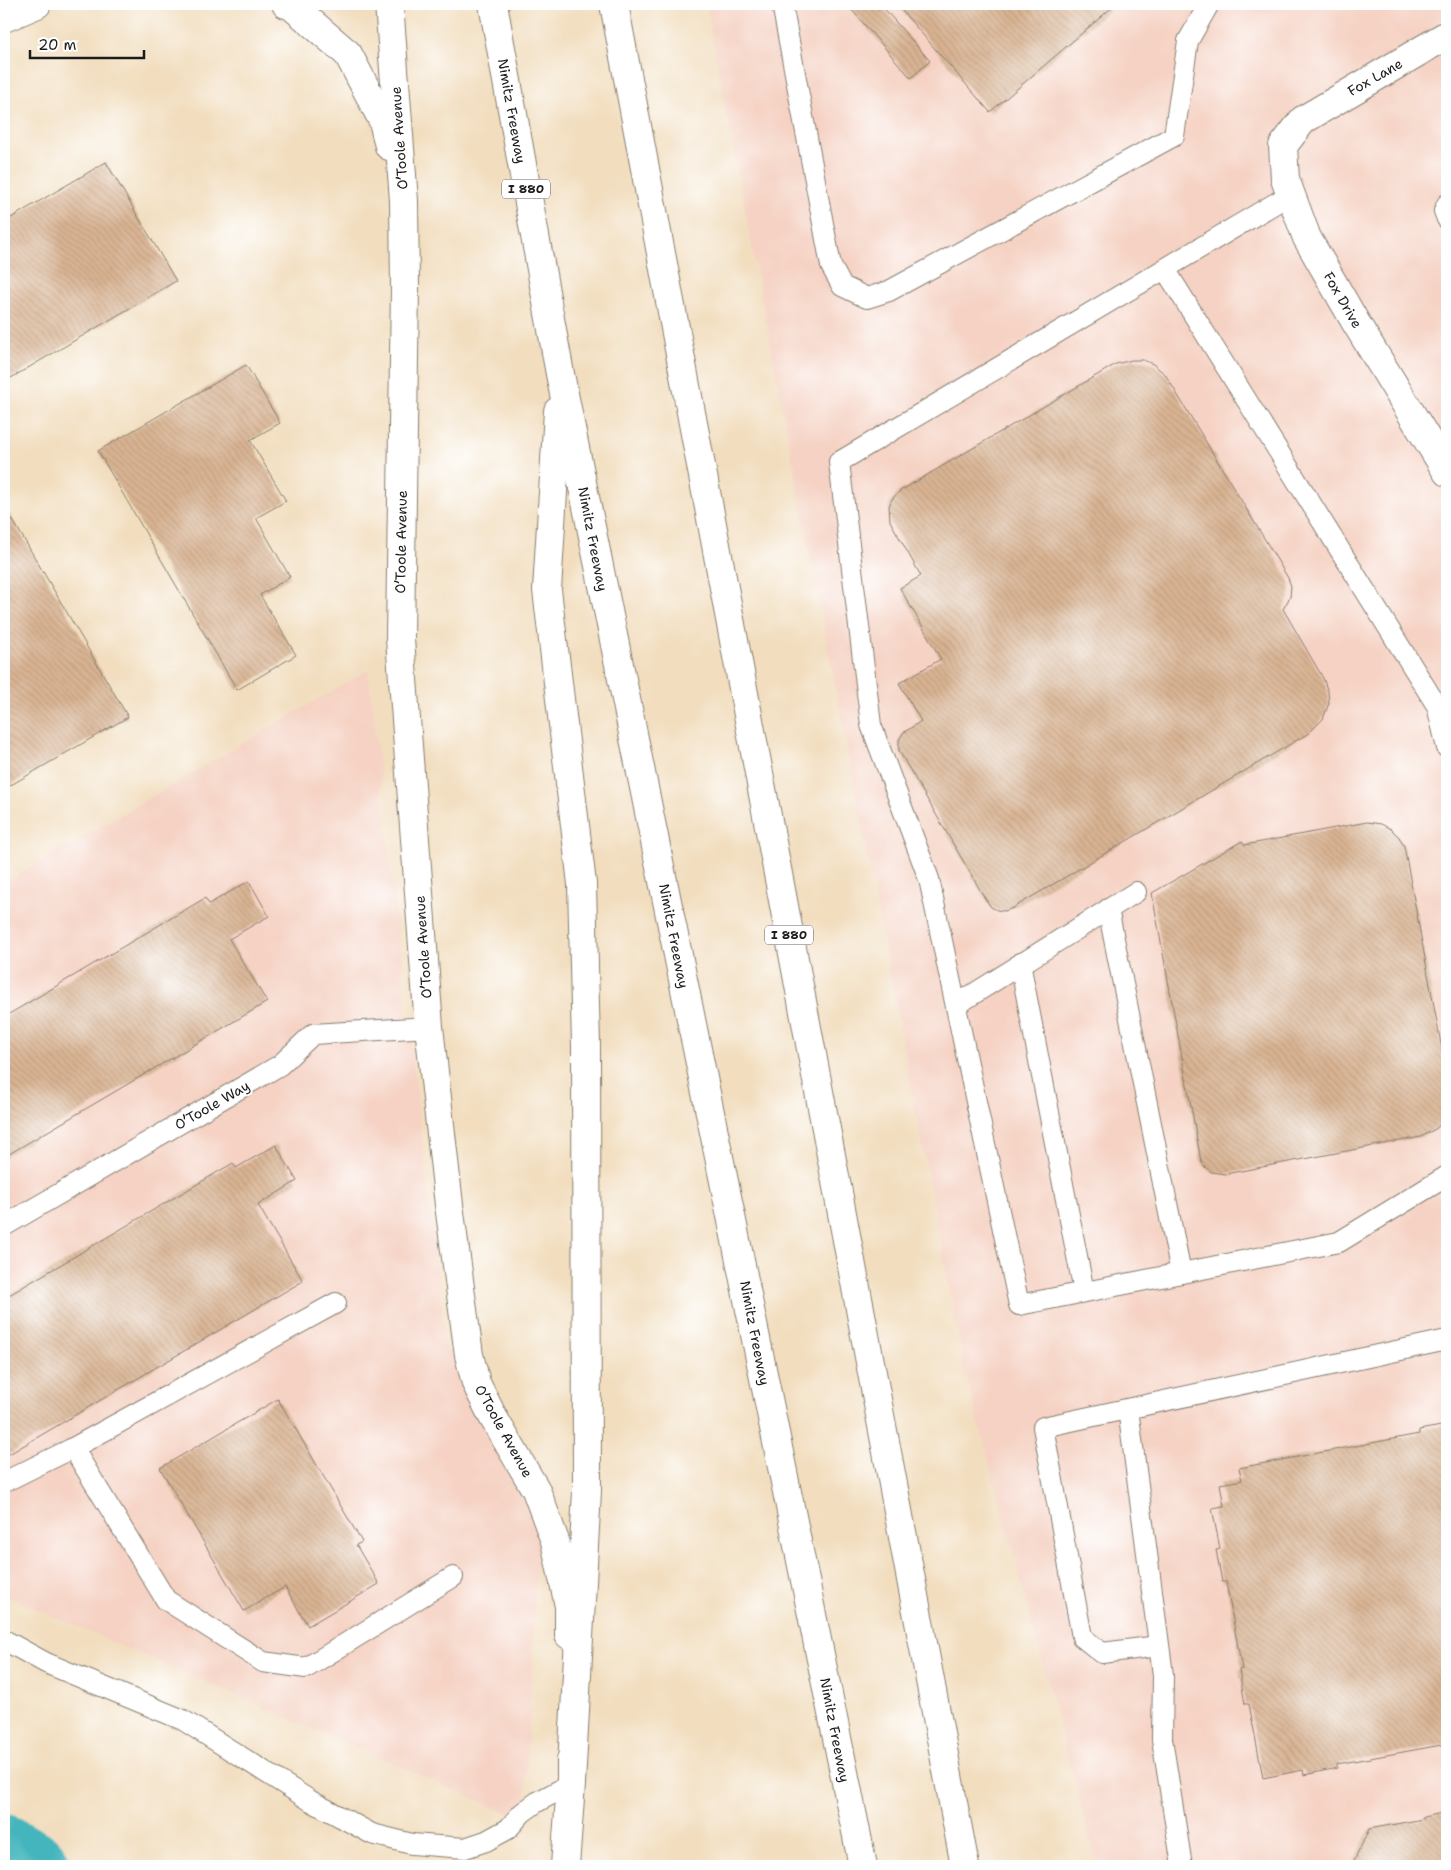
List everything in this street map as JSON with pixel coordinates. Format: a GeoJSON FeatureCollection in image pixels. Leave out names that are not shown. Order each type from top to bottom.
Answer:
{"type":"FeatureCollection","features":[{"type":"Feature","properties":{"kind":"main road"},"geometry":{"type":"LineString","coordinates":[[4,18],[37,4]]}},
{"type":"Feature","properties":{"kind":"main road"},"geometry":{"type":"LineString","coordinates":[[286,4],[292,6],[348,54],[383,121],[404,201]]}},
{"type":"Feature","properties":{"kind":"main road","name":"O’Toole Avenue"},"geometry":{"type":"LineString","coordinates":[[389,4],[404,201],[405,287],[400,640],[429,1027],[449,1205],[469,1355],[476,1383],[493,1417],[536,1490],[556,1541],[569,1606],[571,1784],[565,1866]]}},
{"type":"Feature","properties":{"kind":"main road","name":"Nimitz Freeway"},"geometry":{"type":"LineString","coordinates":[[493,4],[560,374],[863,1866]]}},
{"type":"Feature","properties":{"kind":"main road","name":"I 880"},"geometry":{"type":"LineString","coordinates":[[614,4],[965,1866]]}},
{"type":"Feature","properties":{"kind":"main road","name":"Fox Lane"},"geometry":{"type":"LineString","coordinates":[[1303,120],[1447,35]]}},
{"type":"Feature","properties":{"kind":"main road","name":"Fox Drive"},"geometry":{"type":"LineString","coordinates":[[1303,120],[1283,146],[1285,179],[1307,238],[1447,472]]}},
{"type":"Feature","properties":{"kind":"main road"},"geometry":{"type":"LineString","coordinates":[[560,374],[547,590],[582,884],[586,1046],[587,1491],[571,1784]]}},
{"type":"Feature","properties":{"kind":"lane"},"geometry":{"type":"LineString","coordinates":[[782,4],[831,266],[842,286],[868,298],[888,291],[1174,136],[1188,41],[1209,4]]}},
{"type":"Feature","properties":{"kind":"lane"},"geometry":{"type":"LineString","coordinates":[[1291,194],[839,462],[871,725],[929,879],[1020,1305],[1340,1242],[1447,1176]]}},
{"type":"Feature","properties":{"kind":"lane"},"geometry":{"type":"LineString","coordinates":[[1447,204],[1444,211],[1447,219]]}},
{"type":"Feature","properties":{"kind":"lane"},"geometry":{"type":"LineString","coordinates":[[1165,269],[1437,706],[1447,748]]}},
{"type":"Feature","properties":{"kind":"lane"},"geometry":{"type":"LineString","coordinates":[[956,1005],[1020,963],[1136,892]]}},
{"type":"Feature","properties":{"kind":"lane"},"geometry":{"type":"LineString","coordinates":[[1108,909],[1181,1273]]}},
{"type":"Feature","properties":{"kind":"lane"},"geometry":{"type":"LineString","coordinates":[[1020,963],[1084,1292]]}},
{"type":"Feature","properties":{"kind":"lane","name":"O’Toole Way"},"geometry":{"type":"LineString","coordinates":[[4,1226],[280,1065],[313,1034],[429,1027]]}},
{"type":"Feature","properties":{"kind":"lane"},"geometry":{"type":"LineString","coordinates":[[4,1482],[74,1448],[336,1303]]}},
{"type":"Feature","properties":{"kind":"lane"},"geometry":{"type":"LineString","coordinates":[[1159,1646],[1102,1653],[1082,1637],[1043,1427],[1447,1340]]}},
{"type":"Feature","properties":{"kind":"lane"},"geometry":{"type":"LineString","coordinates":[[1128,1409],[1163,1675],[1162,1739],[1182,1866]]}},
{"type":"Feature","properties":{"kind":"lane"},"geometry":{"type":"LineString","coordinates":[[74,1448],[166,1600],[263,1662],[306,1668],[453,1577]]}},
{"type":"Feature","properties":{"kind":"lane"},"geometry":{"type":"LineString","coordinates":[[4,1640],[46,1663],[183,1720],[311,1801],[372,1834],[412,1844],[465,1848],[486,1841],[508,1829],[522,1813],[537,1802],[571,1784]]}},
{"type":"Feature","properties":{"kind":"shaded area"},"geometry":{"type":"Polygon","coordinates":[[[706,4],[1447,4],[1447,1866],[1097,1866],[965,1372],[706,4]]]}},
{"type":"Feature","properties":{"kind":"shaded area"},"geometry":{"type":"Polygon","coordinates":[[[368,670],[446,1347],[539,1517],[524,1820],[4,1595],[4,883],[368,670]]]}},
{"type":"Feature","properties":{"kind":"building"},"geometry":{"type":"Polygon","coordinates":[[[855,4],[880,4],[930,61],[911,78],[850,8],[855,4]]]}},
{"type":"Feature","properties":{"kind":"building"},"geometry":{"type":"Polygon","coordinates":[[[896,4],[1116,4],[990,112],[896,4]]]}},
{"type":"Feature","properties":{"kind":"building"},"geometry":{"type":"Polygon","coordinates":[[[106,162],[176,281],[4,382],[4,222],[106,162]]]}},
{"type":"Feature","properties":{"kind":"building"},"geometry":{"type":"Polygon","coordinates":[[[1132,360],[1143,360],[1153,364],[1165,374],[1288,578],[1291,586],[1290,597],[1283,609],[1323,678],[1328,692],[1329,703],[1323,719],[1309,733],[1013,908],[1005,911],[997,910],[991,907],[986,900],[899,751],[899,740],[903,733],[921,721],[899,683],[941,659],[900,588],[921,576],[890,521],[889,506],[892,499],[900,491],[1116,364],[1132,360]]]}},
{"type":"Feature","properties":{"kind":"building"},"geometry":{"type":"Polygon","coordinates":[[[246,365],[280,423],[250,440],[286,501],[256,518],[290,577],[260,595],[296,655],[237,690],[98,451],[246,365]]]}},
{"type":"Feature","properties":{"kind":"building"},"geometry":{"type":"Polygon","coordinates":[[[4,505],[128,717],[4,789],[4,505]]]}},
{"type":"Feature","properties":{"kind":"building"},"geometry":{"type":"Polygon","coordinates":[[[1367,822],[1381,824],[1391,829],[1404,846],[1447,1076],[1447,1114],[1437,1128],[1421,1137],[1225,1174],[1211,1172],[1201,1161],[1152,893],[1242,841],[1245,845],[1367,822]]]}},
{"type":"Feature","properties":{"kind":"building"},"geometry":{"type":"Polygon","coordinates":[[[249,881],[269,916],[229,939],[267,1002],[4,1157],[4,1017],[205,898],[209,904],[249,881]]]}},
{"type":"Feature","properties":{"kind":"building"},"geometry":{"type":"Polygon","coordinates":[[[276,1145],[297,1181],[258,1205],[303,1281],[4,1457],[4,1298],[233,1163],[236,1168],[276,1145]]]}},
{"type":"Feature","properties":{"kind":"building"},"geometry":{"type":"Polygon","coordinates":[[[278,1399],[362,1542],[356,1545],[379,1584],[308,1626],[285,1587],[244,1611],[160,1468],[278,1399]]]}},
{"type":"Feature","properties":{"kind":"building"},"geometry":{"type":"Polygon","coordinates":[[[1447,1425],[1447,1744],[1337,1764],[1337,1768],[1304,1775],[1303,1770],[1263,1778],[1249,1704],[1245,1704],[1239,1670],[1242,1669],[1226,1582],[1222,1582],[1216,1550],[1220,1549],[1212,1508],[1224,1506],[1220,1484],[1242,1480],[1239,1468],[1419,1434],[1419,1430],[1447,1425]]]}},
{"type":"Feature","properties":{"kind":"building"},"geometry":{"type":"Polygon","coordinates":[[[1447,1812],[1447,1866],[1352,1866],[1369,1829],[1423,1819],[1423,1817],[1447,1812]]]}},
{"type":"Feature","properties":{"kind":"waterway"},"geometry":{"type":"LineString","coordinates":[[4,1848],[36,1866]]}}]}
